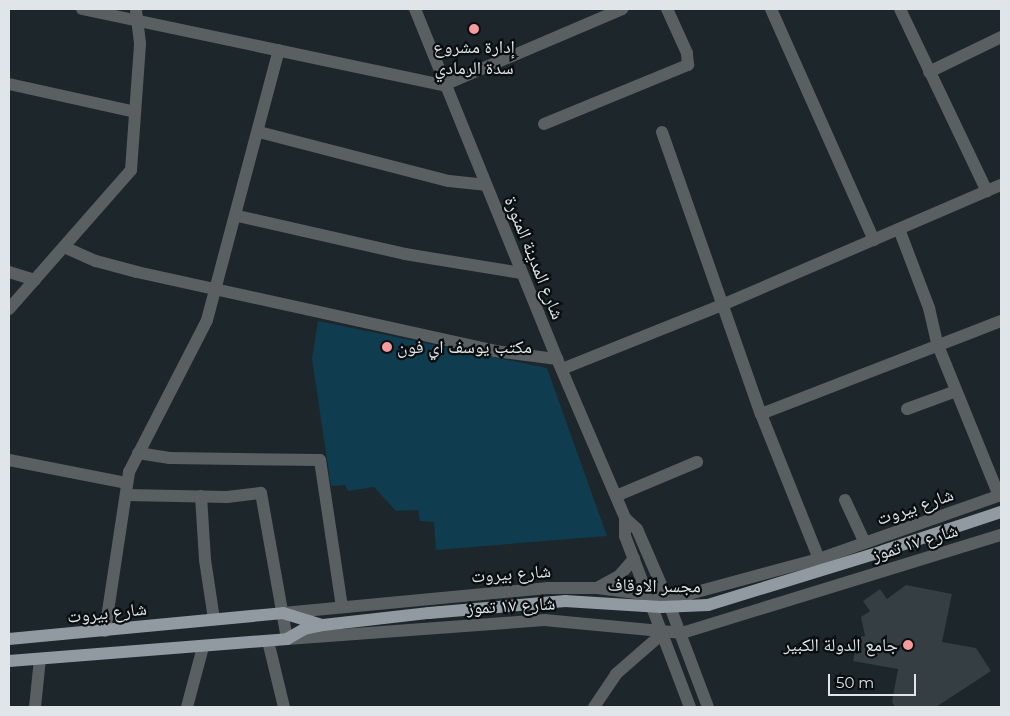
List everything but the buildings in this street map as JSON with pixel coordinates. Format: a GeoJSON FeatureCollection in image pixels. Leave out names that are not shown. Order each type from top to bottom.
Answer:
{"type":"FeatureCollection","features":[{"type":"Feature","properties":{"kind":"main road","name":"مجسر الاوقاف"},"geometry":{"type":"LineString","coordinates":[[287,639],[304,630],[323,624],[565,601],[661,607],[708,605],[1001,512]]}},
{"type":"Feature","properties":{"kind":"main road","name":"شارع بيروت"},"geometry":{"type":"LineString","coordinates":[[9,639],[283,613]]}},
{"type":"Feature","properties":{"kind":"main road","name":"مجسر الاوقاف"},"geometry":{"type":"LineString","coordinates":[[283,613],[323,624]]}},
{"type":"Feature","properties":{"kind":"main road","name":"شارع ١٧ تموز"},"geometry":{"type":"LineString","coordinates":[[9,661],[203,648],[287,639]]}},
{"type":"Feature","properties":{"kind":"street"},"geometry":{"type":"LineString","coordinates":[[82,9],[138,15],[279,50],[444,85],[622,9]]}},
{"type":"Feature","properties":{"kind":"street","name":"شارع المدينة المنورة"},"geometry":{"type":"LineString","coordinates":[[415,9],[521,273],[625,518]]}},
{"type":"Feature","properties":{"kind":"street"},"geometry":{"type":"LineString","coordinates":[[544,124],[688,65],[687,53],[667,9]]}},
{"type":"Feature","properties":{"kind":"street"},"geometry":{"type":"LineString","coordinates":[[771,9],[874,240]]}},
{"type":"Feature","properties":{"kind":"street"},"geometry":{"type":"LineString","coordinates":[[900,9],[987,191]]}},
{"type":"Feature","properties":{"kind":"street"},"geometry":{"type":"LineString","coordinates":[[9,309],[131,170],[138,15]]}},
{"type":"Feature","properties":{"kind":"street"},"geometry":{"type":"LineString","coordinates":[[929,72],[1001,37]]}},
{"type":"Feature","properties":{"kind":"street"},"geometry":{"type":"LineString","coordinates":[[105,631],[126,489],[138,453],[182,373],[218,290],[279,50]]}},
{"type":"Feature","properties":{"kind":"street"},"geometry":{"type":"LineString","coordinates":[[9,84],[135,112]]}},
{"type":"Feature","properties":{"kind":"street"},"geometry":{"type":"LineString","coordinates":[[259,132],[449,181],[485,185]]}},
{"type":"Feature","properties":{"kind":"street"},"geometry":{"type":"LineString","coordinates":[[662,132],[761,414],[819,559]]}},
{"type":"Feature","properties":{"kind":"street"},"geometry":{"type":"LineString","coordinates":[[64,247],[96,261],[218,290],[559,364],[722,305],[1001,185]]}},
{"type":"Feature","properties":{"kind":"street"},"geometry":{"type":"LineString","coordinates":[[238,216],[405,254],[521,273]]}},
{"type":"Feature","properties":{"kind":"street"},"geometry":{"type":"LineString","coordinates":[[900,229],[929,308],[937,343],[1000,496]]}},
{"type":"Feature","properties":{"kind":"street"},"geometry":{"type":"LineString","coordinates":[[9,272],[36,280]]}},
{"type":"Feature","properties":{"kind":"street"},"geometry":{"type":"LineString","coordinates":[[761,414],[937,343],[1001,321]]}},
{"type":"Feature","properties":{"kind":"street"},"geometry":{"type":"LineString","coordinates":[[908,408],[956,391]]}},
{"type":"Feature","properties":{"kind":"street"},"geometry":{"type":"LineString","coordinates":[[138,453],[170,458],[320,460],[342,607]]}},
{"type":"Feature","properties":{"kind":"street"},"geometry":{"type":"LineString","coordinates":[[9,460],[126,489],[201,496],[261,493],[287,639]]}},
{"type":"Feature","properties":{"kind":"street"},"geometry":{"type":"LineString","coordinates":[[616,496],[697,462]]}},
{"type":"Feature","properties":{"kind":"street"},"geometry":{"type":"LineString","coordinates":[[201,496],[205,560],[214,619]]}},
{"type":"Feature","properties":{"kind":"street","name":"شارع بيروت"},"geometry":{"type":"LineString","coordinates":[[283,613],[539,589],[597,588],[666,596],[699,592],[819,559],[1000,496]]}},
{"type":"Feature","properties":{"kind":"street"},"geometry":{"type":"LineString","coordinates":[[845,500],[865,543]]}},
{"type":"Feature","properties":{"kind":"street"},"geometry":{"type":"LineString","coordinates":[[625,518],[625,536],[690,707]]}},
{"type":"Feature","properties":{"kind":"street"},"geometry":{"type":"LineString","coordinates":[[625,518],[637,529],[682,633],[708,707]]}},
{"type":"Feature","properties":{"kind":"street","name":"شارع ١٧ تموز"},"geometry":{"type":"LineString","coordinates":[[287,639],[544,620],[663,633],[682,633],[1001,535]]}},
{"type":"Feature","properties":{"kind":"street"},"geometry":{"type":"LineString","coordinates":[[597,588],[619,576],[634,559]]}},
{"type":"Feature","properties":{"kind":"street"},"geometry":{"type":"LineString","coordinates":[[594,707],[616,674],[663,633]]}},
{"type":"Feature","properties":{"kind":"street"},"geometry":{"type":"LineString","coordinates":[[268,641],[284,707]]}},
{"type":"Feature","properties":{"kind":"street"},"geometry":{"type":"LineString","coordinates":[[187,707],[203,648]]}},
{"type":"Feature","properties":{"kind":"street"},"geometry":{"type":"LineString","coordinates":[[35,707],[40,659]]}},
{"type":"Feature","properties":{"kind":"shaded area"},"geometry":{"type":"Polygon","coordinates":[[[318,321],[547,368],[607,536],[436,550],[434,522],[420,521],[418,510],[396,511],[374,487],[348,491],[345,485],[331,486],[312,359],[318,321]]]}},
{"type":"Feature","properties":{"kind":"place","name":"إدارة مشروع سدة الرمادي"},"geometry":{"type":"Point","coordinates":[474,29]}},
{"type":"Feature","properties":{"kind":"place","name":"مكتب يوسف اي فون"},"geometry":{"type":"Point","coordinates":[387,347]}},
{"type":"Feature","properties":{"kind":"place","name":"جامع الدولة الكبير"},"geometry":{"type":"Point","coordinates":[908,645]}}]}
